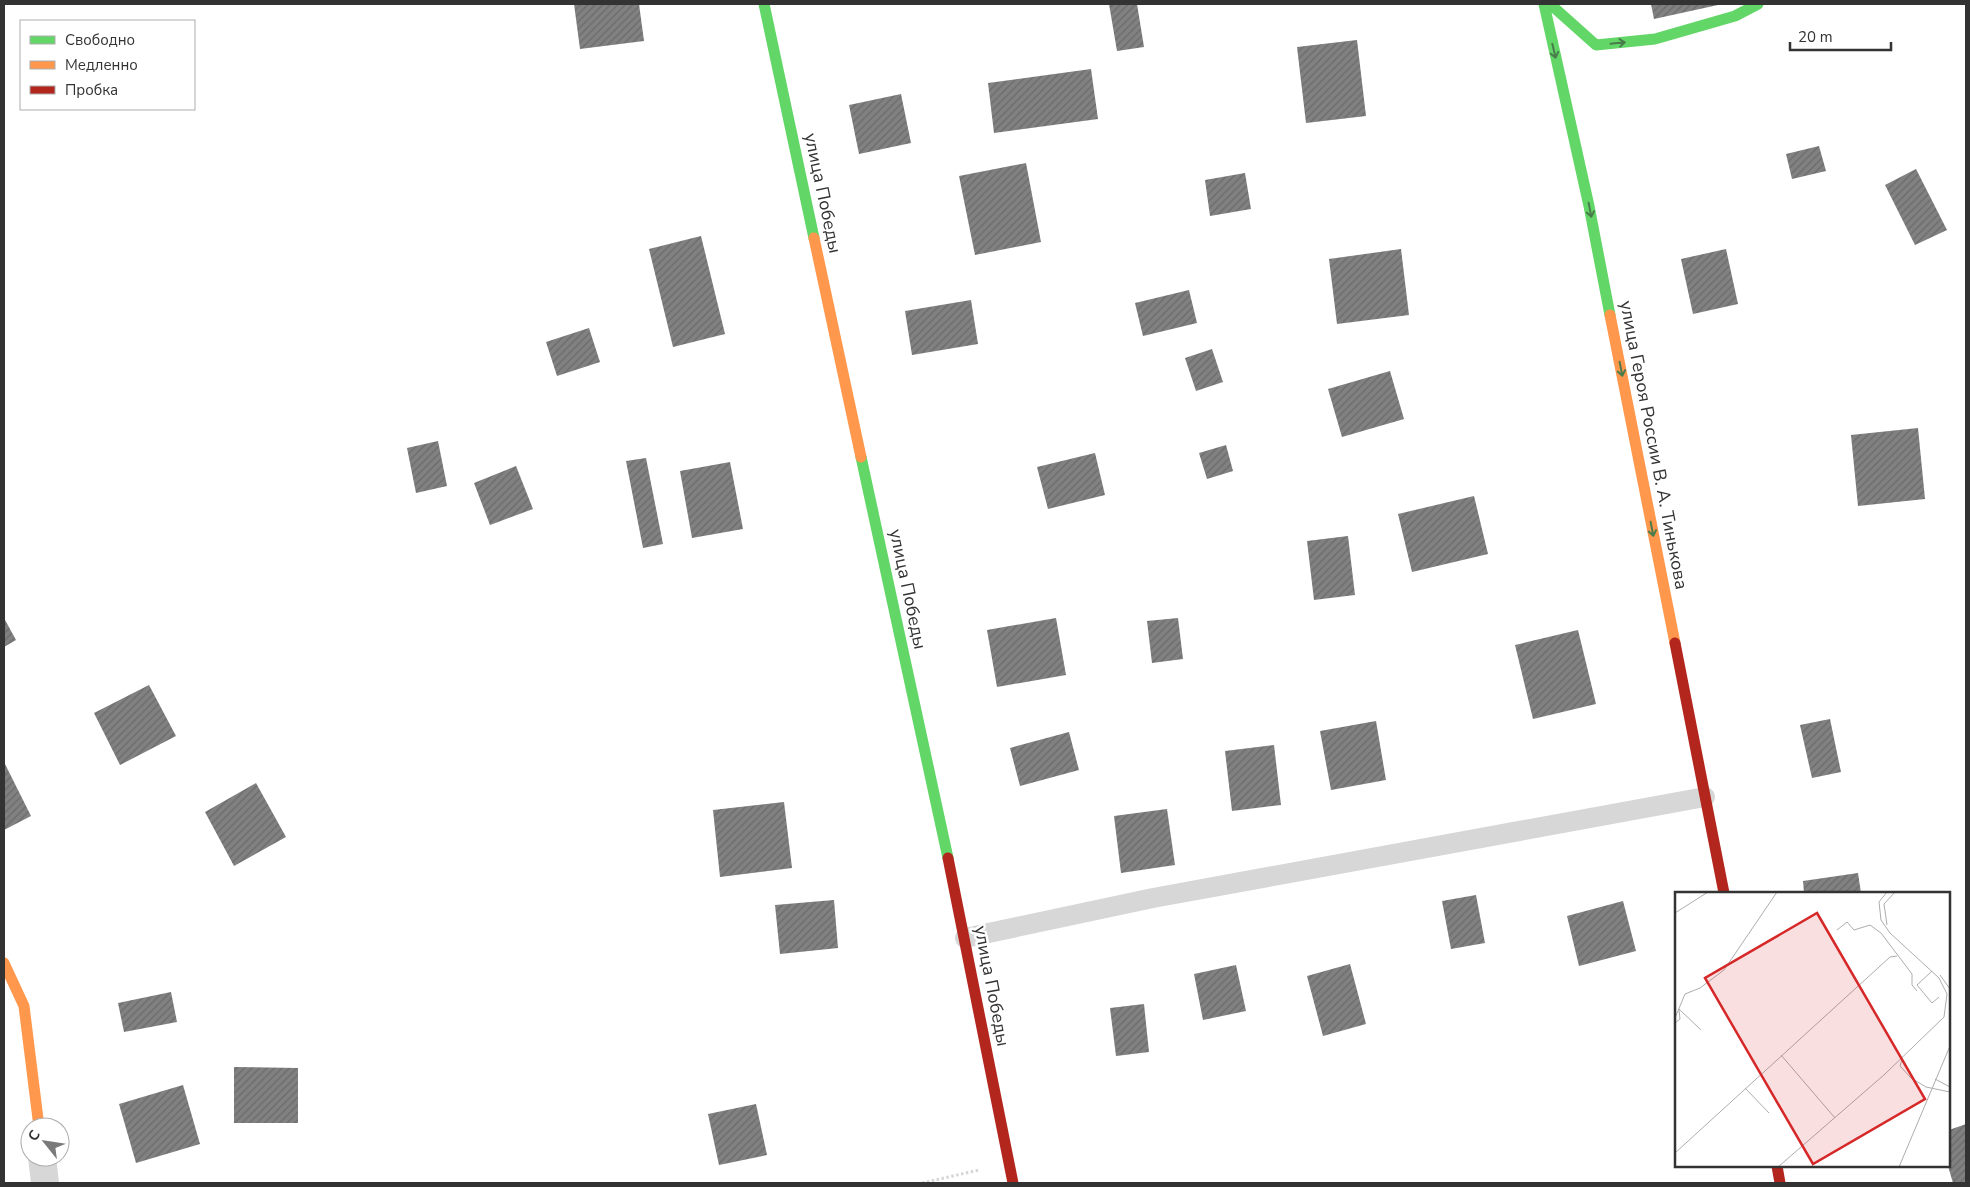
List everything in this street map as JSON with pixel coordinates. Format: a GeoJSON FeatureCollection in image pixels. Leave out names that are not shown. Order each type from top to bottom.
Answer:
{"type":"FeatureCollection","features":[{"type":"Feature","properties":{"kind":"street","name":"улица Победы"},"geometry":{"type":"LineString","coordinates":[[764,4],[965,938],[1013,1183]]}},
{"type":"Feature","properties":{"kind":"street","name":"улица Героя России В. А. Тинькова"},"geometry":{"type":"LineString","coordinates":[[1544,4],[1589,206],[1724,892]]}},
{"type":"Feature","properties":{"kind":"street"},"geometry":{"type":"LineString","coordinates":[[1550,4],[1596,45],[1656,39],[1735,16],[1758,4]]}},
{"type":"Feature","properties":{"kind":"street"},"geometry":{"type":"LineString","coordinates":[[4,963],[24,1006],[38,1117]]}},
{"type":"Feature","properties":{"kind":"street"},"geometry":{"type":"LineString","coordinates":[[43,1167],[45,1183]]}},
{"type":"Feature","properties":{"kind":"street"},"geometry":{"type":"LineString","coordinates":[[1777,1167],[1780,1183]]}},
{"type":"Feature","properties":{"kind":"lane"},"geometry":{"type":"LineString","coordinates":[[965,938],[1153,898],[1705,797]]}},
{"type":"Feature","properties":{"kind":"path"},"geometry":{"type":"LineString","coordinates":[[922,1183],[1009,1163]]}},
{"type":"Feature","properties":{"kind":"building"},"geometry":{"type":"Polygon","coordinates":[[[574,4],[639,4],[644,41],[580,49],[574,4]]]}},
{"type":"Feature","properties":{"kind":"building"},"geometry":{"type":"Polygon","coordinates":[[[1109,4],[1137,4],[1144,47],[1117,51],[1109,4]]]}},
{"type":"Feature","properties":{"kind":"building"},"geometry":{"type":"Polygon","coordinates":[[[1651,4],[1718,4],[1718,5],[1654,19],[1651,4]]]}},
{"type":"Feature","properties":{"kind":"building"},"geometry":{"type":"Polygon","coordinates":[[[1357,40],[1366,116],[1306,123],[1297,47],[1357,40]]]}},
{"type":"Feature","properties":{"kind":"building"},"geometry":{"type":"Polygon","coordinates":[[[1091,69],[1098,119],[994,133],[988,83],[1091,69]]]}},
{"type":"Feature","properties":{"kind":"building"},"geometry":{"type":"Polygon","coordinates":[[[901,94],[911,143],[859,154],[849,105],[901,94]]]}},
{"type":"Feature","properties":{"kind":"building"},"geometry":{"type":"Polygon","coordinates":[[[1819,146],[1826,171],[1792,179],[1786,154],[1819,146]]]}},
{"type":"Feature","properties":{"kind":"building"},"geometry":{"type":"Polygon","coordinates":[[[1026,163],[1041,242],[975,255],[959,176],[1026,163]]]}},
{"type":"Feature","properties":{"kind":"building"},"geometry":{"type":"Polygon","coordinates":[[[1916,169],[1947,230],[1915,245],[1885,185],[1916,169]]]}},
{"type":"Feature","properties":{"kind":"building"},"geometry":{"type":"Polygon","coordinates":[[[1245,173],[1251,209],[1210,216],[1205,180],[1245,173]]]}},
{"type":"Feature","properties":{"kind":"building"},"geometry":{"type":"Polygon","coordinates":[[[701,236],[725,334],[673,347],[649,249],[701,236]]]}},
{"type":"Feature","properties":{"kind":"building"},"geometry":{"type":"Polygon","coordinates":[[[1401,249],[1409,315],[1337,324],[1329,259],[1401,249]]]}},
{"type":"Feature","properties":{"kind":"building"},"geometry":{"type":"Polygon","coordinates":[[[1726,249],[1738,304],[1693,314],[1681,259],[1726,249]]]}},
{"type":"Feature","properties":{"kind":"building"},"geometry":{"type":"Polygon","coordinates":[[[1189,290],[1197,323],[1143,336],[1135,303],[1189,290]]]}},
{"type":"Feature","properties":{"kind":"building"},"geometry":{"type":"Polygon","coordinates":[[[971,300],[978,344],[912,355],[905,311],[971,300]]]}},
{"type":"Feature","properties":{"kind":"building"},"geometry":{"type":"Polygon","coordinates":[[[589,328],[600,362],[557,376],[546,342],[589,328]]]}},
{"type":"Feature","properties":{"kind":"building"},"geometry":{"type":"Polygon","coordinates":[[[1212,349],[1223,382],[1196,391],[1185,358],[1212,349]]]}},
{"type":"Feature","properties":{"kind":"building"},"geometry":{"type":"Polygon","coordinates":[[[1390,371],[1404,419],[1342,437],[1328,389],[1390,371]]]}},
{"type":"Feature","properties":{"kind":"building"},"geometry":{"type":"Polygon","coordinates":[[[1918,428],[1925,499],[1858,506],[1851,435],[1918,428]]]}},
{"type":"Feature","properties":{"kind":"building"},"geometry":{"type":"Polygon","coordinates":[[[438,441],[447,486],[416,493],[407,448],[438,441]]]}},
{"type":"Feature","properties":{"kind":"building"},"geometry":{"type":"Polygon","coordinates":[[[1226,445],[1233,471],[1207,479],[1199,453],[1226,445]]]}},
{"type":"Feature","properties":{"kind":"building"},"geometry":{"type":"Polygon","coordinates":[[[1095,453],[1105,495],[1048,509],[1037,467],[1095,453]]]}},
{"type":"Feature","properties":{"kind":"building"},"geometry":{"type":"Polygon","coordinates":[[[646,458],[663,544],[643,548],[626,461],[646,458]]]}},
{"type":"Feature","properties":{"kind":"building"},"geometry":{"type":"Polygon","coordinates":[[[730,462],[743,529],[692,538],[680,471],[730,462]]]}},
{"type":"Feature","properties":{"kind":"building"},"geometry":{"type":"Polygon","coordinates":[[[516,466],[533,509],[490,525],[474,483],[516,466]]]}},
{"type":"Feature","properties":{"kind":"building"},"geometry":{"type":"Polygon","coordinates":[[[1474,496],[1488,554],[1412,572],[1398,514],[1474,496]]]}},
{"type":"Feature","properties":{"kind":"building"},"geometry":{"type":"Polygon","coordinates":[[[1348,536],[1355,595],[1314,600],[1307,541],[1348,536]]]}},
{"type":"Feature","properties":{"kind":"building"},"geometry":{"type":"Polygon","coordinates":[[[4,618],[16,640],[4,647],[4,618]]]}},
{"type":"Feature","properties":{"kind":"building"},"geometry":{"type":"Polygon","coordinates":[[[1056,618],[1066,675],[997,687],[987,630],[1056,618]]]}},
{"type":"Feature","properties":{"kind":"building"},"geometry":{"type":"Polygon","coordinates":[[[1178,618],[1183,659],[1152,663],[1147,621],[1178,618]]]}},
{"type":"Feature","properties":{"kind":"building"},"geometry":{"type":"Polygon","coordinates":[[[1578,630],[1596,704],[1533,719],[1515,645],[1578,630]]]}},
{"type":"Feature","properties":{"kind":"building"},"geometry":{"type":"Polygon","coordinates":[[[149,685],[176,736],[120,765],[94,713],[149,685]]]}},
{"type":"Feature","properties":{"kind":"building"},"geometry":{"type":"Polygon","coordinates":[[[1830,719],[1841,772],[1812,778],[1800,725],[1830,719]]]}},
{"type":"Feature","properties":{"kind":"building"},"geometry":{"type":"Polygon","coordinates":[[[1376,721],[1386,780],[1331,790],[1320,731],[1376,721]]]}},
{"type":"Feature","properties":{"kind":"building"},"geometry":{"type":"Polygon","coordinates":[[[1069,732],[1079,770],[1020,786],[1010,748],[1069,732]]]}},
{"type":"Feature","properties":{"kind":"building"},"geometry":{"type":"Polygon","coordinates":[[[1274,745],[1281,805],[1232,811],[1225,751],[1274,745]]]}},
{"type":"Feature","properties":{"kind":"building"},"geometry":{"type":"Polygon","coordinates":[[[4,762],[31,816],[4,830],[4,762]]]}},
{"type":"Feature","properties":{"kind":"building"},"geometry":{"type":"Polygon","coordinates":[[[256,783],[286,837],[234,866],[205,812],[256,783]]]}},
{"type":"Feature","properties":{"kind":"building"},"geometry":{"type":"Polygon","coordinates":[[[784,802],[792,868],[720,877],[713,810],[784,802]]]}},
{"type":"Feature","properties":{"kind":"building"},"geometry":{"type":"Polygon","coordinates":[[[1167,809],[1175,865],[1121,873],[1114,816],[1167,809]]]}},
{"type":"Feature","properties":{"kind":"building"},"geometry":{"type":"Polygon","coordinates":[[[1858,873],[1861,892],[1804,892],[1803,881],[1858,873]]]}},
{"type":"Feature","properties":{"kind":"building"},"geometry":{"type":"Polygon","coordinates":[[[1476,895],[1485,943],[1451,949],[1442,901],[1476,895]]]}},
{"type":"Feature","properties":{"kind":"building"},"geometry":{"type":"Polygon","coordinates":[[[834,900],[838,948],[780,954],[775,905],[834,900]]]}},
{"type":"Feature","properties":{"kind":"building"},"geometry":{"type":"Polygon","coordinates":[[[1623,901],[1636,951],[1579,966],[1567,916],[1623,901]]]}},
{"type":"Feature","properties":{"kind":"building"},"geometry":{"type":"Polygon","coordinates":[[[1350,964],[1366,1024],[1323,1036],[1307,976],[1350,964]]]}},
{"type":"Feature","properties":{"kind":"building"},"geometry":{"type":"Polygon","coordinates":[[[1236,965],[1246,1011],[1203,1020],[1194,974],[1236,965]]]}},
{"type":"Feature","properties":{"kind":"building"},"geometry":{"type":"Polygon","coordinates":[[[171,992],[177,1022],[124,1032],[118,1003],[171,992]]]}},
{"type":"Feature","properties":{"kind":"building"},"geometry":{"type":"Polygon","coordinates":[[[1144,1004],[1149,1052],[1116,1056],[1110,1008],[1144,1004]]]}},
{"type":"Feature","properties":{"kind":"building"},"geometry":{"type":"Polygon","coordinates":[[[234,1067],[298,1068],[298,1123],[234,1123],[234,1067]]]}},
{"type":"Feature","properties":{"kind":"building"},"geometry":{"type":"Polygon","coordinates":[[[183,1085],[200,1144],[136,1163],[119,1104],[183,1085]]]}},
{"type":"Feature","properties":{"kind":"building"},"geometry":{"type":"Polygon","coordinates":[[[756,1104],[767,1155],[719,1165],[708,1114],[756,1104]]]}},
{"type":"Feature","properties":{"kind":"building"},"geometry":{"type":"Polygon","coordinates":[[[1966,1124],[1966,1183],[1953,1183],[1948,1167],[1950,1167],[1950,1130],[1966,1124]]]}},
{"type":"Feature","properties":{"kind":"traffic: fast"},"geometry":{"type":"LineString","coordinates":[[764,4],[814,238]]}},
{"type":"Feature","properties":{"kind":"traffic: fast"},"geometry":{"type":"LineString","coordinates":[[1544,4],[1589,206],[1610,315]]}},
{"type":"Feature","properties":{"kind":"traffic: fast"},"geometry":{"type":"LineString","coordinates":[[1550,4],[1596,45],[1655,39],[1735,16],[1758,4]]}},
{"type":"Feature","properties":{"kind":"traffic: fast"},"geometry":{"type":"LineString","coordinates":[[861,457],[948,858]]}},
{"type":"Feature","properties":{"kind":"traffic: slow"},"geometry":{"type":"LineString","coordinates":[[814,238],[861,457]]}},
{"type":"Feature","properties":{"kind":"traffic: slow"},"geometry":{"type":"LineString","coordinates":[[1610,315],[1675,643]]}},
{"type":"Feature","properties":{"kind":"traffic: slow"},"geometry":{"type":"LineString","coordinates":[[4,963],[24,1006],[38,1117]]}},
{"type":"Feature","properties":{"kind":"traffic: jam"},"geometry":{"type":"LineString","coordinates":[[1675,643],[1724,892]]}},
{"type":"Feature","properties":{"kind":"traffic: jam"},"geometry":{"type":"LineString","coordinates":[[948,858],[1013,1183]]}},
{"type":"Feature","properties":{"kind":"traffic: jam"},"geometry":{"type":"LineString","coordinates":[[1777,1167],[1780,1183]]}}]}
